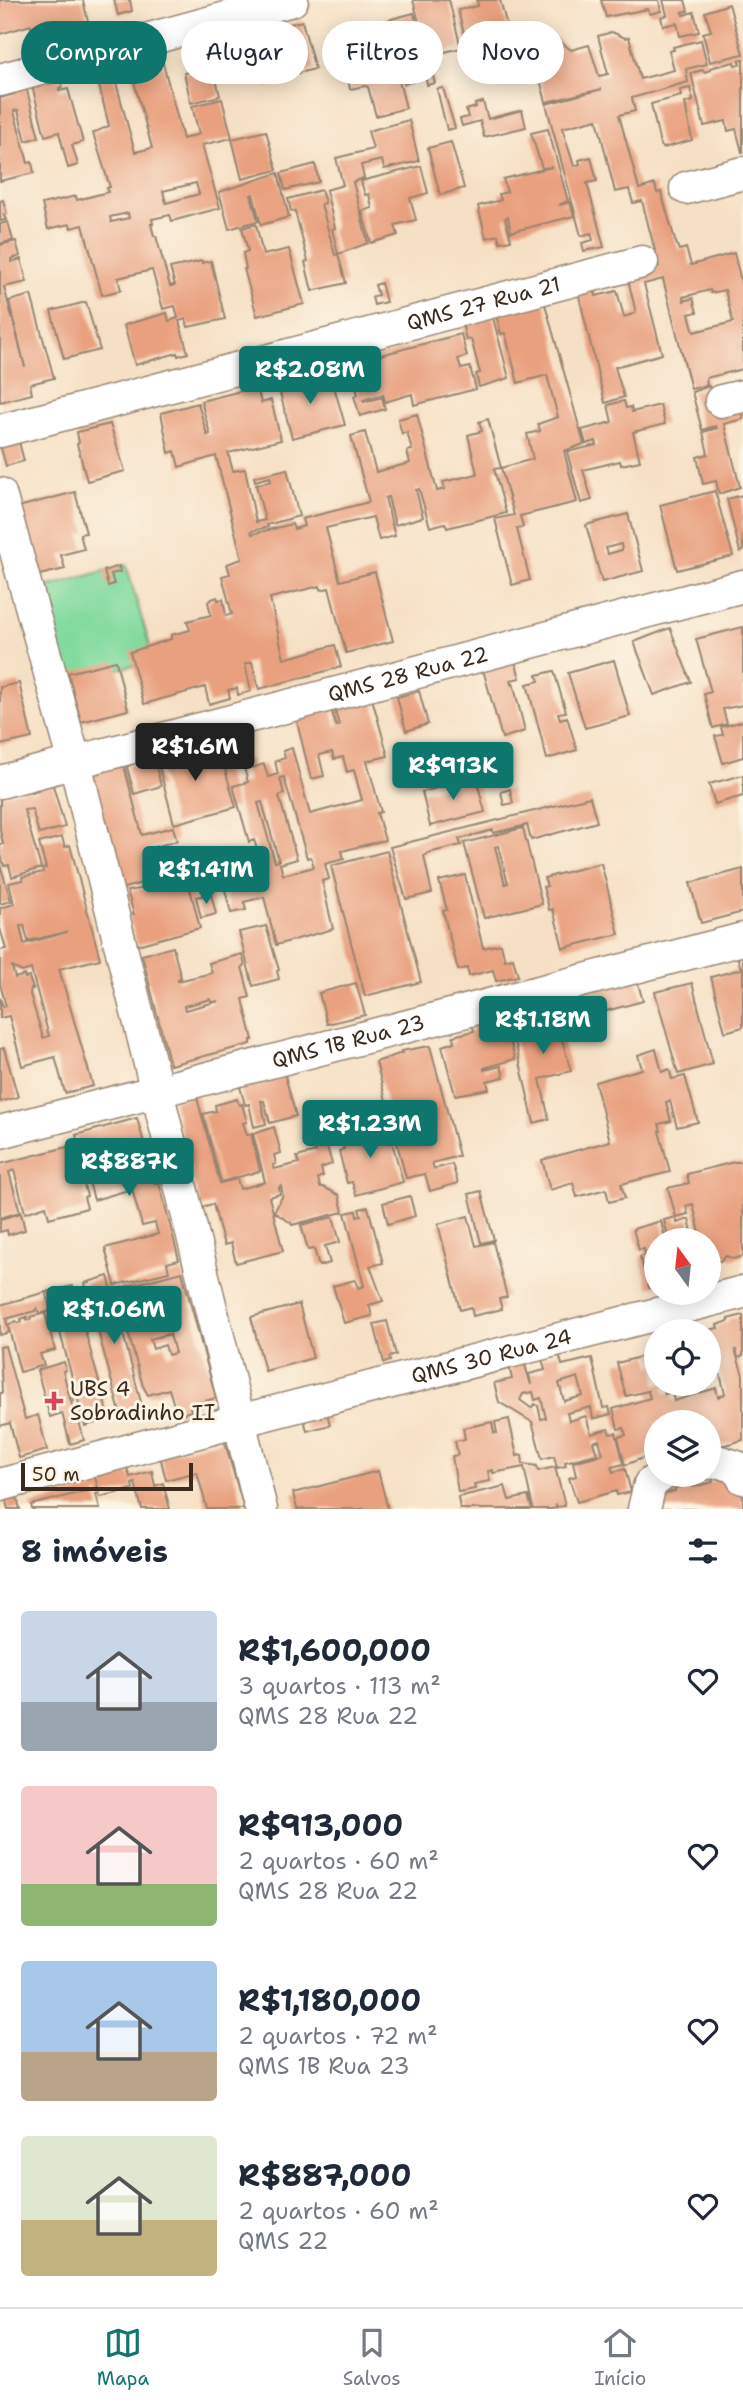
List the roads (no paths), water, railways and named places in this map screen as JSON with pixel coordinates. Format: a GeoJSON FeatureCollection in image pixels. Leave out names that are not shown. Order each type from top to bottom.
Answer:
{"type":"FeatureCollection","features":[{"type":"Feature","properties":{"kind":"street"},"geometry":{"type":"LineString","coordinates":[[0,80],[292,0]]}},
{"type":"Feature","properties":{"kind":"street"},"geometry":{"type":"LineString","coordinates":[[686,188],[743,173]]}},
{"type":"Feature","properties":{"kind":"street","name":"QMS 27 Rua 21"},"geometry":{"type":"LineString","coordinates":[[0,430],[642,262]]}},
{"type":"Feature","properties":{"kind":"street"},"geometry":{"type":"LineString","coordinates":[[0,494],[75,763],[261,1509]]}},
{"type":"Feature","properties":{"kind":"street","name":"QMS 28 Rua 22"},"geometry":{"type":"LineString","coordinates":[[0,782],[742,586]]}},
{"type":"Feature","properties":{"kind":"street","name":"QMS 1B Rua 23"},"geometry":{"type":"LineString","coordinates":[[0,1132],[743,939]]}},
{"type":"Feature","properties":{"kind":"street","name":"QMS 30 Rua 24"},"geometry":{"type":"LineString","coordinates":[[0,1485],[743,1292]]}},
{"type":"Feature","properties":{"kind":"street"},"geometry":{"type":"LineString","coordinates":[[721,1462],[737,1467],[743,1478]]}},
{"type":"Feature","properties":{"kind":"street"},"geometry":{"type":"LineString","coordinates":[[644,1509],[650,1487]]}},
{"type":"Feature","properties":{"kind":"place","name":"UBS 4 Sobradinho II"},"geometry":{"type":"Point","coordinates":[54,1401]}}]}
